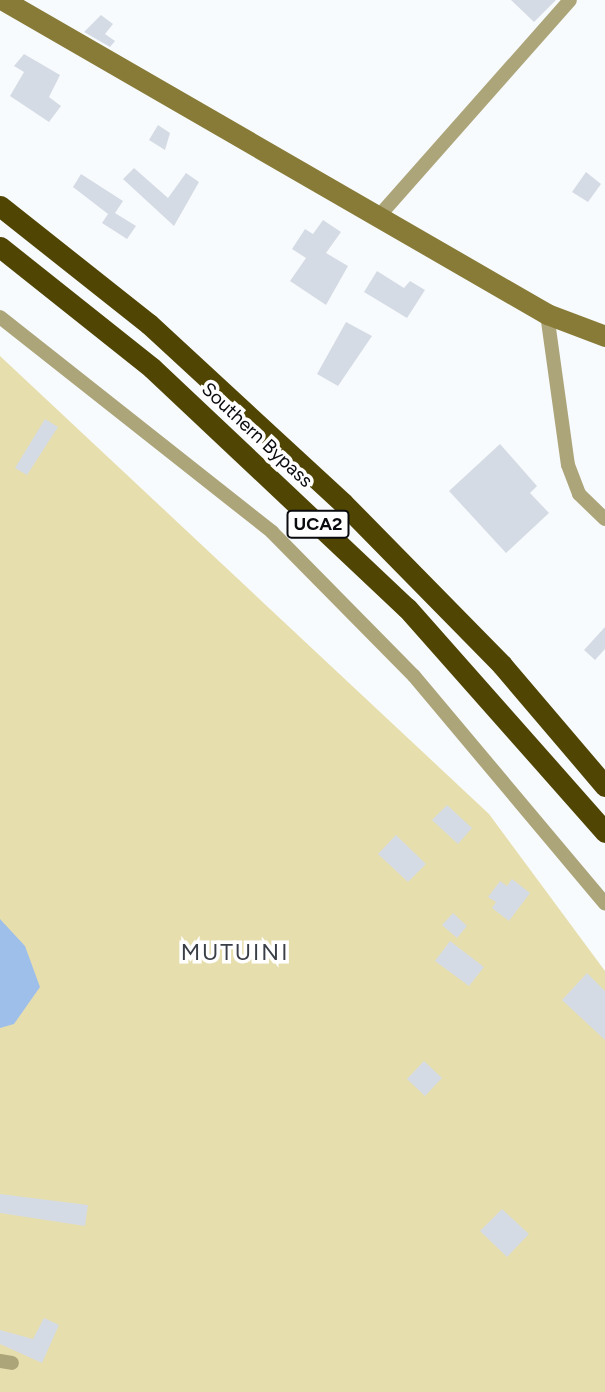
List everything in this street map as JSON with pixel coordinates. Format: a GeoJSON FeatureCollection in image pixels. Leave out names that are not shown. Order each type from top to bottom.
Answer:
{"type":"FeatureCollection","features":[{"type":"Feature","properties":{"kind":"highway","name":"Southern Bypass"},"geometry":{"type":"LineString","coordinates":[[0,206],[149,324],[344,503],[502,665],[605,786]]}},
{"type":"Feature","properties":{"kind":"highway","name":"Southern Bypass"},"geometry":{"type":"LineString","coordinates":[[0,247],[152,369],[407,608],[605,832]]}},
{"type":"Feature","properties":{"kind":"main road"},"geometry":{"type":"LineString","coordinates":[[3,0],[547,314],[605,336]]}},
{"type":"Feature","properties":{"kind":"street"},"geometry":{"type":"LineString","coordinates":[[379,216],[570,0]]}},
{"type":"Feature","properties":{"kind":"street"},"geometry":{"type":"LineString","coordinates":[[547,314],[568,465],[579,494],[605,519]]}},
{"type":"Feature","properties":{"kind":"street"},"geometry":{"type":"LineString","coordinates":[[0,317],[272,532],[483,752],[605,904]]}},
{"type":"Feature","properties":{"kind":"shaded area"},"geometry":{"type":"Polygon","coordinates":[[[0,356],[489,814],[605,971],[605,1392],[0,1392],[0,356]]]}},
{"type":"Feature","properties":{"kind":"water"},"geometry":{"type":"Polygon","coordinates":[[[0,919],[25,946],[40,987],[14,1024],[0,1028],[0,919]]]}},
{"type":"Feature","properties":{"kind":"building"},"geometry":{"type":"Polygon","coordinates":[[[511,0],[556,0],[534,22],[511,0]]]}},
{"type":"Feature","properties":{"kind":"building"},"geometry":{"type":"Polygon","coordinates":[[[101,15],[113,24],[105,34],[115,41],[110,47],[84,32],[101,15]]]}},
{"type":"Feature","properties":{"kind":"building"},"geometry":{"type":"Polygon","coordinates":[[[24,54],[60,75],[49,97],[61,106],[49,122],[10,96],[24,72],[14,66],[24,54]]]}},
{"type":"Feature","properties":{"kind":"building"},"geometry":{"type":"Polygon","coordinates":[[[158,125],[170,133],[165,150],[149,140],[158,125]]]}},
{"type":"Feature","properties":{"kind":"building"},"geometry":{"type":"Polygon","coordinates":[[[134,168],[168,198],[186,173],[199,182],[174,226],[123,179],[134,168]]]}},
{"type":"Feature","properties":{"kind":"building"},"geometry":{"type":"Polygon","coordinates":[[[586,172],[601,184],[588,202],[572,192],[586,172]]]}},
{"type":"Feature","properties":{"kind":"building"},"geometry":{"type":"Polygon","coordinates":[[[81,174],[123,201],[115,213],[136,226],[127,239],[102,223],[108,214],[73,187],[81,174]]]}},
{"type":"Feature","properties":{"kind":"building"},"geometry":{"type":"Polygon","coordinates":[[[323,220],[341,232],[326,253],[348,266],[326,305],[290,281],[306,258],[292,249],[305,229],[313,234],[323,220]]]}},
{"type":"Feature","properties":{"kind":"building"},"geometry":{"type":"Polygon","coordinates":[[[377,271],[404,288],[410,281],[425,290],[407,318],[364,292],[377,271]]]}},
{"type":"Feature","properties":{"kind":"building"},"geometry":{"type":"Polygon","coordinates":[[[346,322],[372,336],[338,386],[317,374],[346,322]]]}},
{"type":"Feature","properties":{"kind":"building"},"geometry":{"type":"Polygon","coordinates":[[[45,419],[58,427],[27,475],[15,468],[45,419]]]}},
{"type":"Feature","properties":{"kind":"building"},"geometry":{"type":"Polygon","coordinates":[[[500,444],[537,486],[530,493],[549,513],[506,553],[449,491],[500,444]]]}},
{"type":"Feature","properties":{"kind":"building"},"geometry":{"type":"Polygon","coordinates":[[[605,627],[605,649],[595,660],[584,650],[605,627]]]}},
{"type":"Feature","properties":{"kind":"building"},"geometry":{"type":"Polygon","coordinates":[[[447,805],[472,828],[458,844],[432,820],[447,805]]]}},
{"type":"Feature","properties":{"kind":"building"},"geometry":{"type":"Polygon","coordinates":[[[396,835],[426,864],[408,882],[378,854],[396,835]]]}},
{"type":"Feature","properties":{"kind":"building"},"geometry":{"type":"Polygon","coordinates":[[[512,879],[530,893],[509,921],[492,908],[496,902],[488,897],[500,881],[507,886],[512,879]]]}},
{"type":"Feature","properties":{"kind":"building"},"geometry":{"type":"Polygon","coordinates":[[[453,913],[467,926],[457,938],[442,925],[453,913]]]}},
{"type":"Feature","properties":{"kind":"building"},"geometry":{"type":"Polygon","coordinates":[[[450,941],[484,967],[469,986],[435,961],[450,941]]]}},
{"type":"Feature","properties":{"kind":"building"},"geometry":{"type":"Polygon","coordinates":[[[587,973],[605,991],[605,1040],[562,1000],[587,973]]]}},
{"type":"Feature","properties":{"kind":"building"},"geometry":{"type":"Polygon","coordinates":[[[424,1061],[442,1078],[425,1096],[407,1079],[424,1061]]]}},
{"type":"Feature","properties":{"kind":"building"},"geometry":{"type":"Polygon","coordinates":[[[0,1194],[88,1205],[85,1226],[0,1213],[0,1194]]]}},
{"type":"Feature","properties":{"kind":"building"},"geometry":{"type":"Polygon","coordinates":[[[502,1209],[529,1234],[507,1257],[480,1231],[502,1209]]]}},
{"type":"Feature","properties":{"kind":"building"},"geometry":{"type":"Polygon","coordinates":[[[44,1318],[59,1325],[42,1363],[0,1344],[0,1330],[33,1339],[44,1318]]]}},
{"type":"Feature","properties":{"kind":"district","name":"MUTUINI"},"geometry":{"type":"Point","coordinates":[235,952]}}]}
